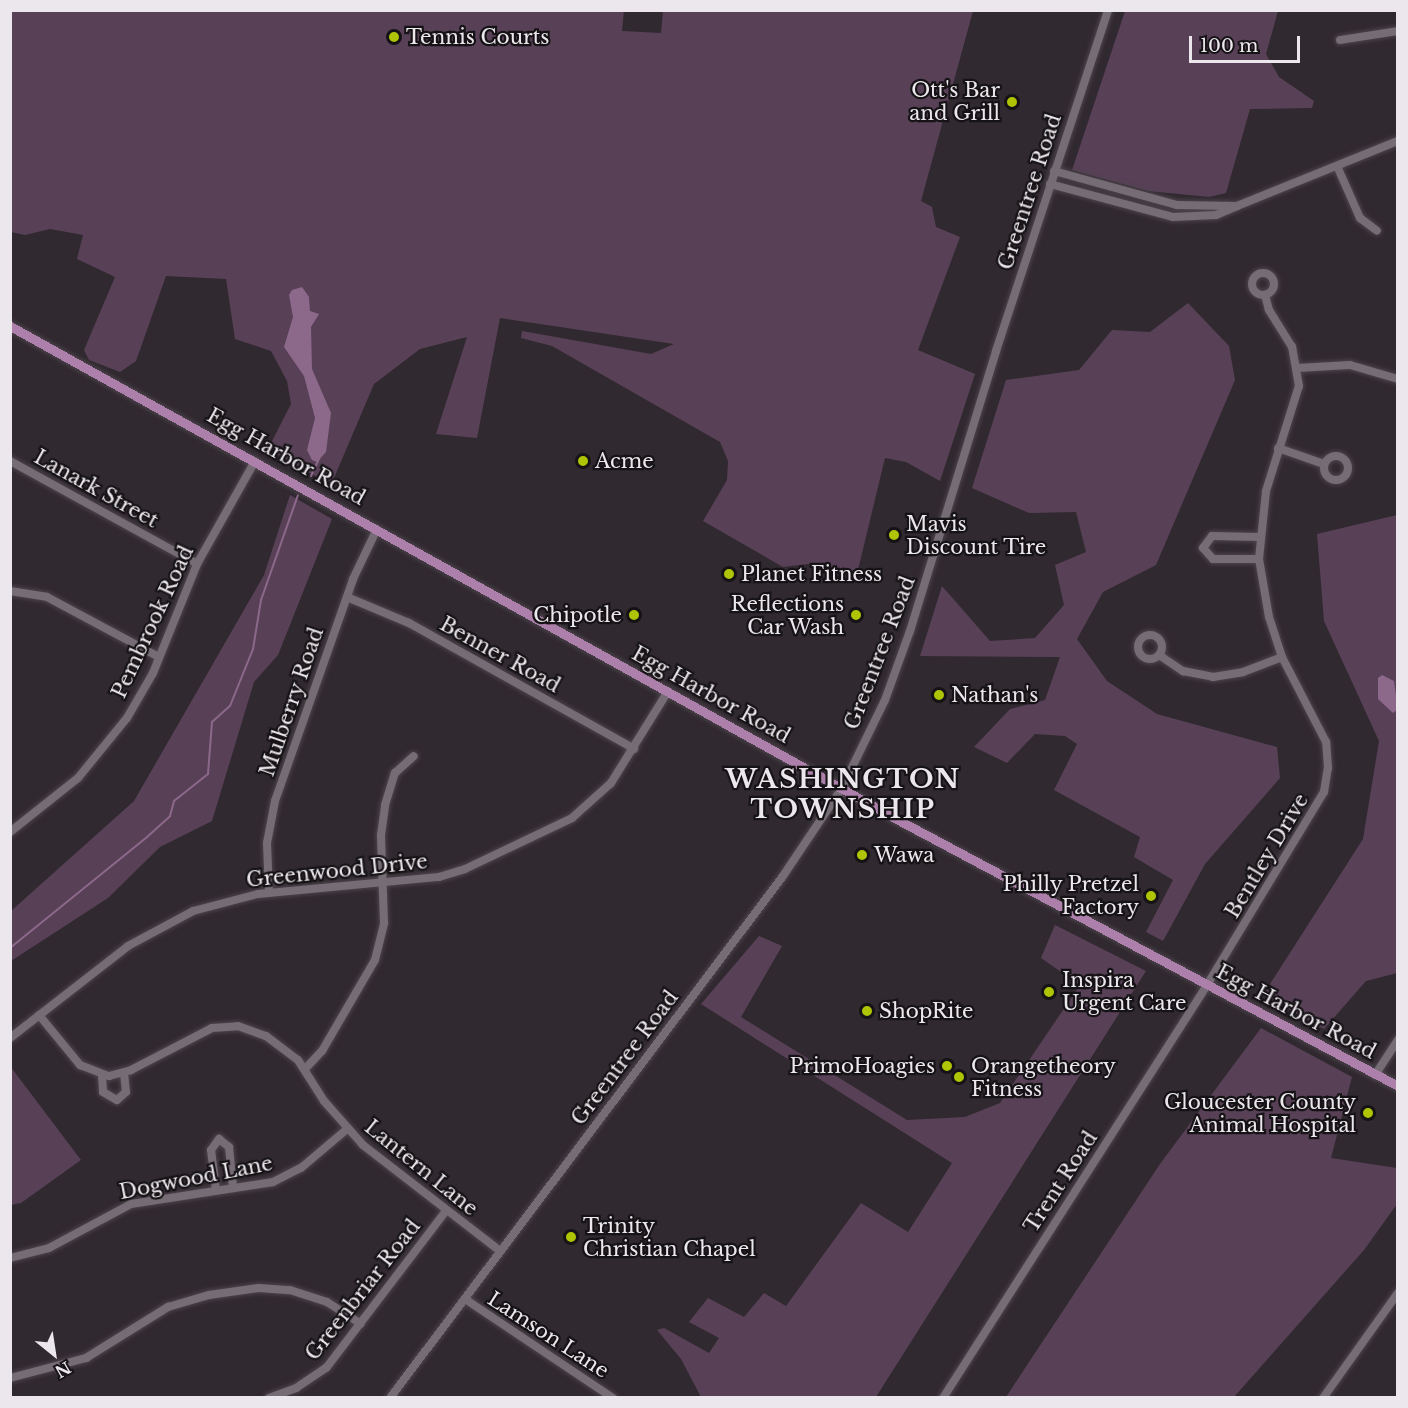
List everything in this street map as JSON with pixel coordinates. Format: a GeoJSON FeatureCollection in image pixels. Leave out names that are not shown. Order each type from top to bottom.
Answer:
{"type":"FeatureCollection","features":[{"type":"Feature","properties":{"kind":"main road","name":"Egg Harbor Road"},"geometry":{"type":"LineString","coordinates":[[10,326],[842,788],[1398,1086]]}},
{"type":"Feature","properties":{"kind":"street","name":"Greentree Road"},"geometry":{"type":"LineString","coordinates":[[390,1398],[783,876],[842,788],[885,700],[910,631],[1054,171],[1108,10]]}},
{"type":"Feature","properties":{"kind":"street"},"geometry":{"type":"LineString","coordinates":[[1340,40],[1398,31]]}},
{"type":"Feature","properties":{"kind":"street"},"geometry":{"type":"LineString","coordinates":[[1050,184],[1173,217],[1215,215],[1398,141]]}},
{"type":"Feature","properties":{"kind":"street"},"geometry":{"type":"LineString","coordinates":[[1337,166],[1359,218],[1377,231]]}},
{"type":"Feature","properties":{"kind":"street"},"geometry":{"type":"LineString","coordinates":[[1054,171],[1177,205],[1238,206]]}},
{"type":"Feature","properties":{"kind":"street","name":"Bentley Drive"},"geometry":{"type":"LineString","coordinates":[[1207,985],[1314,815],[1327,781],[1328,756],[1323,731],[1282,657],[1269,617],[1259,559],[1266,491],[1278,448],[1298,398],[1298,368],[1292,347],[1269,310],[1265,295]]}},
{"type":"Feature","properties":{"kind":"street"},"geometry":{"type":"LineString","coordinates":[[1298,368],[1350,364],[1398,379]]}},
{"type":"Feature","properties":{"kind":"street"},"geometry":{"type":"LineString","coordinates":[[1278,448],[1324,464]]}},
{"type":"Feature","properties":{"kind":"street","name":"Lanark Street"},"geometry":{"type":"LineString","coordinates":[[10,461],[196,564]]}},
{"type":"Feature","properties":{"kind":"street","name":"Pembrook Road"},"geometry":{"type":"LineString","coordinates":[[10,831],[67,788],[99,755],[136,703],[159,657],[196,564],[255,461]]}},
{"type":"Feature","properties":{"kind":"street","name":"Mulberry Road"},"geometry":{"type":"LineString","coordinates":[[269,893],[267,843],[275,801],[347,597],[378,529]]}},
{"type":"Feature","properties":{"kind":"street"},"geometry":{"type":"LineString","coordinates":[[1259,559],[1213,560],[1203,549],[1212,536],[1260,537]]}},
{"type":"Feature","properties":{"kind":"street"},"geometry":{"type":"LineString","coordinates":[[10,591],[47,597],[159,657]]}},
{"type":"Feature","properties":{"kind":"street","name":"Benner Road"},"geometry":{"type":"LineString","coordinates":[[347,597],[409,623],[634,749]]}},
{"type":"Feature","properties":{"kind":"street"},"geometry":{"type":"LineString","coordinates":[[1160,655],[1183,671],[1213,677],[1243,672],[1282,657]]}},
{"type":"Feature","properties":{"kind":"street","name":"Greenwood Drive"},"geometry":{"type":"LineString","coordinates":[[10,1038],[155,929],[207,906],[269,893],[431,879],[465,869],[572,818],[600,796],[634,749],[668,691]]}},
{"type":"Feature","properties":{"kind":"street"},"geometry":{"type":"LineString","coordinates":[[305,1069],[322,1051],[375,960],[384,923],[381,836],[384,805],[395,772],[414,756]]}},
{"type":"Feature","properties":{"kind":"street","name":"Trent Road"},"geometry":{"type":"LineString","coordinates":[[943,1398],[1207,985]]}},
{"type":"Feature","properties":{"kind":"street"},"geometry":{"type":"LineString","coordinates":[[39,1016],[80,1065],[102,1076],[103,1092],[117,1100],[126,1092],[124,1074]]}},
{"type":"Feature","properties":{"kind":"street","name":"Lantern Lane"},"geometry":{"type":"LineString","coordinates":[[102,1076],[124,1074],[196,1034],[229,1025],[257,1032],[279,1043],[305,1069],[347,1129],[376,1158],[500,1251]]}},
{"type":"Feature","properties":{"kind":"street"},"geometry":{"type":"LineString","coordinates":[[1376,1075],[1398,1040]]}},
{"type":"Feature","properties":{"kind":"street","name":"Dogwood Lane"},"geometry":{"type":"LineString","coordinates":[[10,1258],[49,1248],[131,1204],[286,1177],[347,1129]]}},
{"type":"Feature","properties":{"kind":"street"},"geometry":{"type":"LineString","coordinates":[[216,1190],[211,1150],[219,1139],[229,1147],[233,1188]]}},
{"type":"Feature","properties":{"kind":"street","name":"Greenbriar Road"},"geometry":{"type":"LineString","coordinates":[[269,1398],[320,1374],[361,1324],[446,1211]]}},
{"type":"Feature","properties":{"kind":"street"},"geometry":{"type":"LineString","coordinates":[[10,1378],[86,1358],[176,1304],[251,1288],[302,1293],[327,1302],[361,1324]]}},
{"type":"Feature","properties":{"kind":"street"},"geometry":{"type":"LineString","coordinates":[[1323,1398],[1398,1293]]}},
{"type":"Feature","properties":{"kind":"street","name":"Lamson Lane"},"geometry":{"type":"LineString","coordinates":[[465,1299],[523,1342],[613,1398]]}},
{"type":"Feature","properties":{"kind":"shaded area"},"geometry":{"type":"Polygon","coordinates":[[[624,10],[622,31],[661,33],[663,11],[973,11],[921,201],[932,207],[936,227],[960,237],[918,350],[975,374],[940,481],[906,462],[885,458],[857,574],[817,563],[783,567],[703,521],[727,480],[728,461],[720,442],[552,346],[521,338],[522,331],[651,354],[674,344],[500,318],[477,438],[436,434],[467,337],[420,349],[374,384],[331,485],[268,449],[291,404],[287,381],[271,351],[235,339],[226,279],[166,276],[136,361],[120,372],[89,360],[84,350],[115,277],[77,259],[83,235],[50,229],[25,235],[11,232],[10,11],[624,10]]]}},
{"type":"Feature","properties":{"kind":"shaded area"},"geometry":{"type":"Polygon","coordinates":[[[1125,11],[1278,11],[1266,54],[1279,77],[1314,101],[1312,108],[1250,109],[1226,193],[1209,197],[1148,191],[1072,170],[1125,11]]]}},
{"type":"Feature","properties":{"kind":"shaded area"},"geometry":{"type":"Polygon","coordinates":[[[302,287],[309,297],[310,311],[319,314],[311,327],[312,369],[331,413],[326,452],[317,462],[312,460],[307,450],[315,418],[304,376],[284,347],[293,317],[289,295],[292,290],[302,287]]]}},
{"type":"Feature","properties":{"kind":"shaded area"},"geometry":{"type":"Polygon","coordinates":[[[1188,303],[1229,346],[1235,380],[1156,565],[1103,592],[1077,639],[1107,681],[1157,714],[1277,747],[1280,778],[1205,864],[1163,941],[1146,932],[1173,880],[1134,857],[1140,837],[1054,790],[1077,744],[1065,736],[1035,734],[1007,763],[974,747],[1010,709],[1045,700],[1060,657],[920,656],[942,586],[990,641],[1035,638],[1064,605],[1055,565],[1086,552],[1076,512],[1029,513],[972,488],[1006,380],[1079,370],[1112,330],[1150,332],[1188,303]]]}},
{"type":"Feature","properties":{"kind":"shaded area"},"geometry":{"type":"Polygon","coordinates":[[[290,495],[332,519],[278,655],[254,682],[212,821],[160,847],[108,898],[11,961],[11,911],[134,801],[264,575],[290,495]]]}},
{"type":"Feature","properties":{"kind":"shaded area"},"geometry":{"type":"Polygon","coordinates":[[[1397,515],[1397,973],[1366,981],[1324,1029],[1263,995],[1363,839],[1379,741],[1324,621],[1317,534],[1397,515]]]}},
{"type":"Feature","properties":{"kind":"shaded area"},"geometry":{"type":"Polygon","coordinates":[[[1382,675],[1394,681],[1398,709],[1393,713],[1378,699],[1378,678],[1382,675]]]}},
{"type":"Feature","properties":{"kind":"shaded area"},"geometry":{"type":"Polygon","coordinates":[[[1055,925],[1146,971],[876,1397],[701,1397],[681,1359],[657,1330],[664,1328],[709,1353],[719,1338],[689,1322],[708,1298],[744,1317],[764,1293],[786,1306],[861,1203],[908,1232],[952,1163],[701,1004],[759,936],[782,946],[741,1017],[907,1120],[965,1117],[1000,1103],[1080,985],[1041,958],[1055,925]]]}},
{"type":"Feature","properties":{"kind":"shaded area"},"geometry":{"type":"Polygon","coordinates":[[[1261,1028],[1352,1077],[1331,1158],[1397,1168],[1397,1204],[1364,1250],[1234,1397],[1006,1397],[1160,1164],[1261,1028]]]}},
{"type":"Feature","properties":{"kind":"shaded area"},"geometry":{"type":"Polygon","coordinates":[[[10,1066],[81,1160],[21,1203],[11,1205],[10,1066]]]}},
{"type":"Feature","properties":{"kind":"waterway"},"geometry":{"type":"LineString","coordinates":[[311,476],[320,457]]}},
{"type":"Feature","properties":{"kind":"waterway"},"geometry":{"type":"LineString","coordinates":[[10,948],[147,837],[170,816],[174,801],[208,774],[212,722],[230,706],[253,649],[261,600],[298,495]]}},
{"type":"Feature","properties":{"kind":"place","name":"Tennis Courts"},"geometry":{"type":"Point","coordinates":[394,37]}},
{"type":"Feature","properties":{"kind":"place","name":"Ott's Bar and Grill"},"geometry":{"type":"Point","coordinates":[1012,102]}},
{"type":"Feature","properties":{"kind":"place","name":"Acme"},"geometry":{"type":"Point","coordinates":[583,461]}},
{"type":"Feature","properties":{"kind":"place","name":"Mavis Discount Tire"},"geometry":{"type":"Point","coordinates":[894,535]}},
{"type":"Feature","properties":{"kind":"place","name":"Planet Fitness"},"geometry":{"type":"Point","coordinates":[729,574]}},
{"type":"Feature","properties":{"kind":"place","name":"Chipotle"},"geometry":{"type":"Point","coordinates":[634,615]}},
{"type":"Feature","properties":{"kind":"place","name":"Reflections Car Wash"},"geometry":{"type":"Point","coordinates":[856,615]}},
{"type":"Feature","properties":{"kind":"place","name":"Nathan's"},"geometry":{"type":"Point","coordinates":[939,695]}},
{"type":"Feature","properties":{"kind":"place","name":"Wawa"},"geometry":{"type":"Point","coordinates":[862,855]}},
{"type":"Feature","properties":{"kind":"place","name":"Philly Pretzel Factory"},"geometry":{"type":"Point","coordinates":[1151,896]}},
{"type":"Feature","properties":{"kind":"place","name":"Inspira Urgent Care"},"geometry":{"type":"Point","coordinates":[1049,992]}},
{"type":"Feature","properties":{"kind":"place","name":"ShopRite"},"geometry":{"type":"Point","coordinates":[867,1011]}},
{"type":"Feature","properties":{"kind":"place","name":"PrimoHoagies"},"geometry":{"type":"Point","coordinates":[947,1066]}},
{"type":"Feature","properties":{"kind":"place","name":"Orangetheory Fitness"},"geometry":{"type":"Point","coordinates":[959,1077]}},
{"type":"Feature","properties":{"kind":"place","name":"Gloucester County Animal Hospital"},"geometry":{"type":"Point","coordinates":[1368,1113]}},
{"type":"Feature","properties":{"kind":"place","name":"Trinity Christian Chapel"},"geometry":{"type":"Point","coordinates":[571,1237]}},
{"type":"Feature","properties":{"kind":"district","name":"WASHINGTON TOWNSHIP"},"geometry":{"type":"Point","coordinates":[843,795]}}]}
